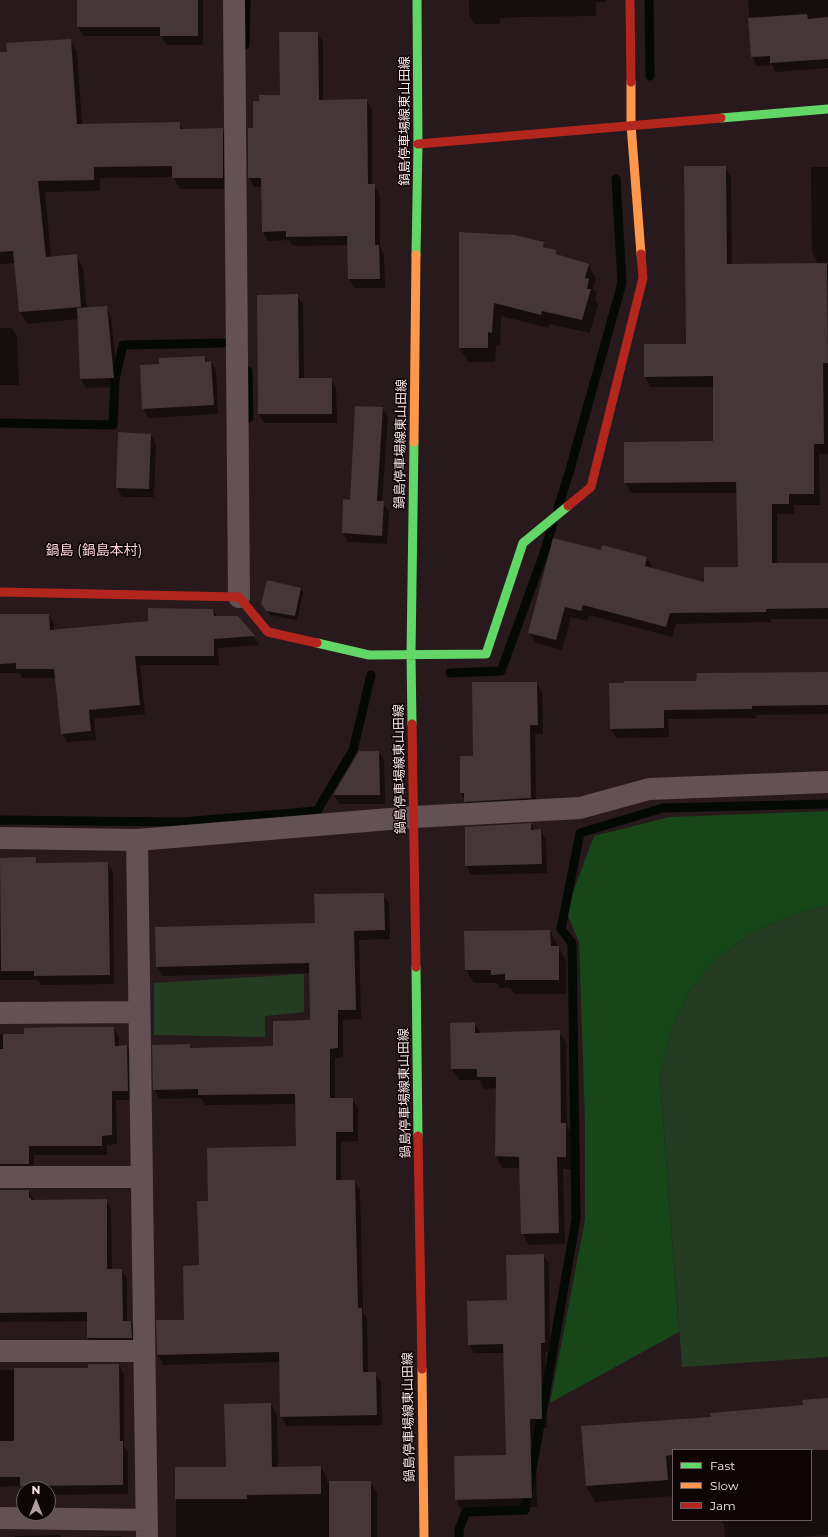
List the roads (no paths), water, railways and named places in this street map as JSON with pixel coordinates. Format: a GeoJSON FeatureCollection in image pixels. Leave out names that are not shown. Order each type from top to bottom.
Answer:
{"type":"FeatureCollection","features":[{"type":"Feature","properties":{"kind":"street"},"geometry":{"type":"LineString","coordinates":[[234,0],[240,597],[268,632],[368,655],[486,654],[523,543],[591,486],[643,278],[630,124],[630,0]]}},
{"type":"Feature","properties":{"kind":"street","name":"鍋島停車場線東山田線"},"geometry":{"type":"LineString","coordinates":[[417,0],[418,144],[411,654],[424,1537]]}},
{"type":"Feature","properties":{"kind":"street"},"geometry":{"type":"LineString","coordinates":[[418,144],[630,124],[828,109]]}},
{"type":"Feature","properties":{"kind":"street"},"geometry":{"type":"LineString","coordinates":[[0,592],[240,597]]}},
{"type":"Feature","properties":{"kind":"street"},"geometry":{"type":"LineString","coordinates":[[0,838],[137,840],[414,816],[580,808],[649,789],[828,782]]}},
{"type":"Feature","properties":{"kind":"street"},"geometry":{"type":"LineString","coordinates":[[0,1518],[147,1528],[137,840]]}},
{"type":"Feature","properties":{"kind":"street"},"geometry":{"type":"LineString","coordinates":[[0,1013],[139,1012]]}},
{"type":"Feature","properties":{"kind":"street"},"geometry":{"type":"LineString","coordinates":[[0,1178],[142,1178]]}},
{"type":"Feature","properties":{"kind":"street"},"geometry":{"type":"LineString","coordinates":[[0,1351],[144,1351]]}},
{"type":"Feature","properties":{"kind":"waterway"},"geometry":{"type":"LineString","coordinates":[[245,45],[246,0]]}},
{"type":"Feature","properties":{"kind":"waterway"},"geometry":{"type":"LineString","coordinates":[[649,0],[650,76]]}},
{"type":"Feature","properties":{"kind":"waterway"},"geometry":{"type":"LineString","coordinates":[[558,508],[622,283],[616,179]]}},
{"type":"Feature","properties":{"kind":"waterway"},"geometry":{"type":"LineString","coordinates":[[0,423],[113,425],[115,380],[123,345],[223,343]]}},
{"type":"Feature","properties":{"kind":"waterway"},"geometry":{"type":"LineString","coordinates":[[248,371],[249,418]]}},
{"type":"Feature","properties":{"kind":"waterway"},"geometry":{"type":"LineString","coordinates":[[450,673],[501,671],[542,559],[553,524]]}},
{"type":"Feature","properties":{"kind":"waterway"},"geometry":{"type":"LineString","coordinates":[[0,820],[181,822],[317,811],[353,750],[371,675]]}},
{"type":"Feature","properties":{"kind":"waterway"},"geometry":{"type":"LineString","coordinates":[[459,1537],[459,1529],[466,1512],[525,1510],[576,1219],[572,943],[561,929],[580,833],[663,808],[828,804]]}},
{"type":"Feature","properties":{"kind":"district","name":"鍋島 (鍋島本村)"},"geometry":{"type":"Point","coordinates":[94,551]}}]}
